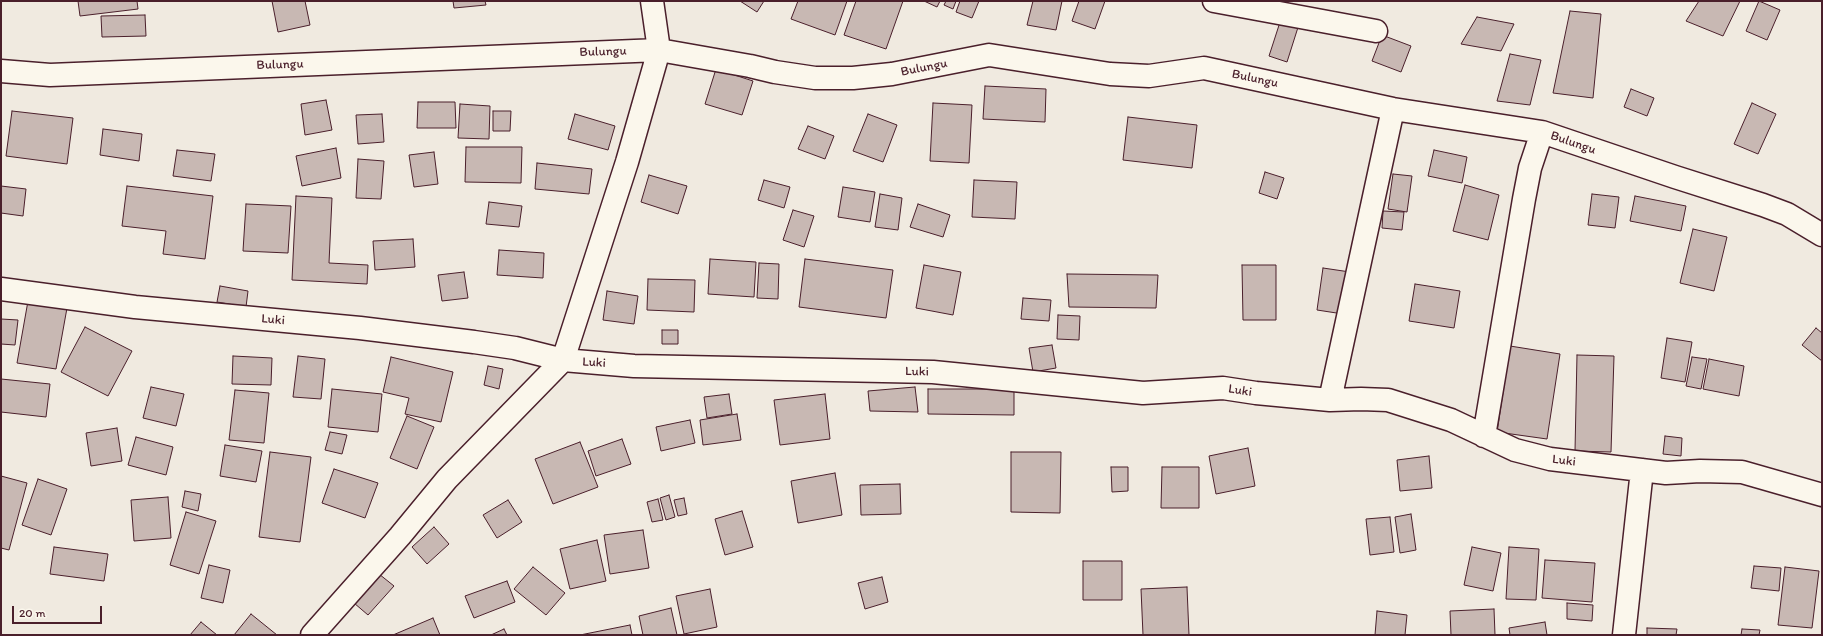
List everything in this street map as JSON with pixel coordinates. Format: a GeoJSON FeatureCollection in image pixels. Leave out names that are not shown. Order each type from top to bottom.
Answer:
{"type":"FeatureCollection","features":[{"type":"Feature","properties":{"kind":"street"},"geometry":{"type":"LineString","coordinates":[[312,635],[400,536],[447,479],[563,360],[627,162],[658,50],[652,1]]}},
{"type":"Feature","properties":{"kind":"street"},"geometry":{"type":"LineString","coordinates":[[1214,1],[1376,31]]}},
{"type":"Feature","properties":{"kind":"street","name":"Bulungu"},"geometry":{"type":"LineString","coordinates":[[1,72],[50,75],[658,50],[815,78],[853,78],[892,74],[989,55],[1110,74],[1149,76],[1204,68],[1393,109],[1542,132],[1763,205],[1786,214],[1822,235]]}},
{"type":"Feature","properties":{"kind":"street"},"geometry":{"type":"LineString","coordinates":[[1330,400],[1393,109]]}},
{"type":"Feature","properties":{"kind":"street"},"geometry":{"type":"LineString","coordinates":[[1484,436],[1524,199],[1530,168],[1542,132]]}},
{"type":"Feature","properties":{"kind":"street","name":"Luki"},"geometry":{"type":"LineString","coordinates":[[1,289],[135,307],[360,328],[515,348],[563,360],[634,366],[933,372],[1143,393],[1224,388],[1256,393],[1330,400],[1388,400],[1451,420],[1515,450],[1550,459],[1666,473],[1700,471],[1742,472],[1822,495]]}},
{"type":"Feature","properties":{"kind":"street"},"geometry":{"type":"LineString","coordinates":[[1624,635],[1642,470]]}},
{"type":"Feature","properties":{"kind":"building"},"geometry":{"type":"Polygon","coordinates":[[[78,1],[137,1],[138,9],[80,16],[78,1]]]}},
{"type":"Feature","properties":{"kind":"building"},"geometry":{"type":"Polygon","coordinates":[[[272,1],[305,1],[310,25],[278,32],[272,1]]]}},
{"type":"Feature","properties":{"kind":"building"},"geometry":{"type":"Polygon","coordinates":[[[453,1],[485,1],[486,5],[454,8],[453,1]]]}},
{"type":"Feature","properties":{"kind":"building"},"geometry":{"type":"Polygon","coordinates":[[[740,1],[764,1],[757,12],[740,1]]]}},
{"type":"Feature","properties":{"kind":"building"},"geometry":{"type":"Polygon","coordinates":[[[798,1],[847,1],[835,35],[791,19],[798,1]]]}},
{"type":"Feature","properties":{"kind":"building"},"geometry":{"type":"Polygon","coordinates":[[[856,1],[903,1],[886,49],[844,35],[856,1]]]}},
{"type":"Feature","properties":{"kind":"building"},"geometry":{"type":"Polygon","coordinates":[[[924,1],[940,1],[937,7],[924,1]]]}},
{"type":"Feature","properties":{"kind":"building"},"geometry":{"type":"Polygon","coordinates":[[[946,1],[956,1],[953,9],[944,5],[946,1]]]}},
{"type":"Feature","properties":{"kind":"building"},"geometry":{"type":"Polygon","coordinates":[[[960,1],[979,1],[972,18],[956,12],[960,1]]]}},
{"type":"Feature","properties":{"kind":"building"},"geometry":{"type":"Polygon","coordinates":[[[1033,1],[1062,1],[1056,30],[1027,25],[1033,1]]]}},
{"type":"Feature","properties":{"kind":"building"},"geometry":{"type":"Polygon","coordinates":[[[1079,1],[1105,1],[1095,29],[1072,21],[1079,1]]]}},
{"type":"Feature","properties":{"kind":"building"},"geometry":{"type":"Polygon","coordinates":[[[1699,1],[1740,1],[1723,36],[1686,21],[1699,1]]]}},
{"type":"Feature","properties":{"kind":"building"},"geometry":{"type":"Polygon","coordinates":[[[1759,1],[1780,10],[1767,40],[1746,31],[1759,1]]]}},
{"type":"Feature","properties":{"kind":"building"},"geometry":{"type":"Polygon","coordinates":[[[1570,11],[1601,14],[1593,98],[1553,93],[1570,11]]]}},
{"type":"Feature","properties":{"kind":"building"},"geometry":{"type":"Polygon","coordinates":[[[145,15],[146,36],[102,37],[101,16],[145,15]]]}},
{"type":"Feature","properties":{"kind":"building"},"geometry":{"type":"Polygon","coordinates":[[[1282,16],[1300,21],[1287,62],[1269,56],[1282,16]]]}},
{"type":"Feature","properties":{"kind":"building"},"geometry":{"type":"Polygon","coordinates":[[[1477,17],[1514,24],[1501,51],[1461,44],[1477,17]]]}},
{"type":"Feature","properties":{"kind":"building"},"geometry":{"type":"Polygon","coordinates":[[[1382,35],[1411,46],[1401,72],[1372,61],[1382,35]]]}},
{"type":"Feature","properties":{"kind":"building"},"geometry":{"type":"Polygon","coordinates":[[[1510,54],[1541,60],[1530,105],[1497,101],[1510,54]]]}},
{"type":"Feature","properties":{"kind":"building"},"geometry":{"type":"Polygon","coordinates":[[[716,69],[753,81],[742,115],[705,104],[716,69]]]}},
{"type":"Feature","properties":{"kind":"building"},"geometry":{"type":"Polygon","coordinates":[[[985,86],[1046,89],[1045,122],[983,119],[985,86]]]}},
{"type":"Feature","properties":{"kind":"building"},"geometry":{"type":"Polygon","coordinates":[[[1631,89],[1654,98],[1647,116],[1624,107],[1631,89]]]}},
{"type":"Feature","properties":{"kind":"building"},"geometry":{"type":"Polygon","coordinates":[[[326,100],[332,130],[305,135],[301,104],[326,100]]]}},
{"type":"Feature","properties":{"kind":"building"},"geometry":{"type":"Polygon","coordinates":[[[418,102],[455,102],[456,128],[417,128],[418,102]]]}},
{"type":"Feature","properties":{"kind":"building"},"geometry":{"type":"Polygon","coordinates":[[[933,103],[972,105],[969,163],[930,161],[933,103]]]}},
{"type":"Feature","properties":{"kind":"building"},"geometry":{"type":"Polygon","coordinates":[[[1752,103],[1776,114],[1758,154],[1734,144],[1752,103]]]}},
{"type":"Feature","properties":{"kind":"building"},"geometry":{"type":"Polygon","coordinates":[[[460,104],[490,106],[489,139],[458,138],[460,104]]]}},
{"type":"Feature","properties":{"kind":"building"},"geometry":{"type":"Polygon","coordinates":[[[12,111],[73,118],[67,164],[6,156],[12,111]]]}},
{"type":"Feature","properties":{"kind":"building"},"geometry":{"type":"Polygon","coordinates":[[[493,111],[511,111],[510,131],[493,131],[493,111]]]}},
{"type":"Feature","properties":{"kind":"building"},"geometry":{"type":"Polygon","coordinates":[[[382,114],[384,142],[358,144],[356,115],[382,114]]]}},
{"type":"Feature","properties":{"kind":"building"},"geometry":{"type":"Polygon","coordinates":[[[575,114],[615,126],[608,150],[568,139],[575,114]]]}},
{"type":"Feature","properties":{"kind":"building"},"geometry":{"type":"Polygon","coordinates":[[[868,114],[897,125],[883,162],[853,151],[868,114]]]}},
{"type":"Feature","properties":{"kind":"building"},"geometry":{"type":"Polygon","coordinates":[[[1128,117],[1197,125],[1192,168],[1123,160],[1128,117]]]}},
{"type":"Feature","properties":{"kind":"building"},"geometry":{"type":"Polygon","coordinates":[[[808,126],[834,136],[825,159],[798,149],[808,126]]]}},
{"type":"Feature","properties":{"kind":"building"},"geometry":{"type":"Polygon","coordinates":[[[103,129],[142,134],[139,161],[100,155],[103,129]]]}},
{"type":"Feature","properties":{"kind":"building"},"geometry":{"type":"Polygon","coordinates":[[[466,147],[522,147],[521,183],[465,182],[466,147]]]}},
{"type":"Feature","properties":{"kind":"building"},"geometry":{"type":"Polygon","coordinates":[[[336,148],[341,178],[302,186],[296,156],[336,148]]]}},
{"type":"Feature","properties":{"kind":"building"},"geometry":{"type":"Polygon","coordinates":[[[177,150],[215,154],[211,181],[173,176],[177,150]]]}},
{"type":"Feature","properties":{"kind":"building"},"geometry":{"type":"Polygon","coordinates":[[[1434,150],[1467,157],[1462,183],[1428,176],[1434,150]]]}},
{"type":"Feature","properties":{"kind":"building"},"geometry":{"type":"Polygon","coordinates":[[[434,152],[438,184],[414,187],[409,155],[434,152]]]}},
{"type":"Feature","properties":{"kind":"building"},"geometry":{"type":"Polygon","coordinates":[[[358,159],[384,161],[381,199],[356,198],[358,159]]]}},
{"type":"Feature","properties":{"kind":"building"},"geometry":{"type":"Polygon","coordinates":[[[537,163],[592,169],[589,194],[535,189],[537,163]]]}},
{"type":"Feature","properties":{"kind":"building"},"geometry":{"type":"Polygon","coordinates":[[[1265,172],[1284,178],[1277,199],[1259,193],[1265,172]]]}},
{"type":"Feature","properties":{"kind":"building"},"geometry":{"type":"Polygon","coordinates":[[[1393,174],[1412,176],[1407,212],[1388,209],[1393,174]]]}},
{"type":"Feature","properties":{"kind":"building"},"geometry":{"type":"Polygon","coordinates":[[[649,175],[687,186],[678,214],[641,202],[649,175]]]}},
{"type":"Feature","properties":{"kind":"building"},"geometry":{"type":"Polygon","coordinates":[[[764,180],[790,187],[784,208],[758,200],[764,180]]]}},
{"type":"Feature","properties":{"kind":"building"},"geometry":{"type":"Polygon","coordinates":[[[974,180],[1017,182],[1015,219],[972,217],[974,180]]]}},
{"type":"Feature","properties":{"kind":"building"},"geometry":{"type":"Polygon","coordinates":[[[1465,185],[1499,195],[1488,240],[1453,231],[1465,185]]]}},
{"type":"Feature","properties":{"kind":"building"},"geometry":{"type":"Polygon","coordinates":[[[1,186],[26,189],[23,216],[1,213],[1,186]]]}},
{"type":"Feature","properties":{"kind":"building"},"geometry":{"type":"Polygon","coordinates":[[[127,186],[213,196],[205,259],[163,254],[166,231],[122,226],[127,186]]]}},
{"type":"Feature","properties":{"kind":"building"},"geometry":{"type":"Polygon","coordinates":[[[843,187],[875,192],[870,222],[838,217],[843,187]]]}},
{"type":"Feature","properties":{"kind":"building"},"geometry":{"type":"Polygon","coordinates":[[[880,194],[902,198],[898,230],[875,227],[880,194]]]}},
{"type":"Feature","properties":{"kind":"building"},"geometry":{"type":"Polygon","coordinates":[[[1592,194],[1619,197],[1615,228],[1588,225],[1592,194]]]}},
{"type":"Feature","properties":{"kind":"building"},"geometry":{"type":"Polygon","coordinates":[[[296,196],[332,198],[329,263],[368,265],[367,284],[292,280],[296,196]]]}},
{"type":"Feature","properties":{"kind":"building"},"geometry":{"type":"Polygon","coordinates":[[[1635,196],[1686,206],[1681,231],[1630,221],[1635,196]]]}},
{"type":"Feature","properties":{"kind":"building"},"geometry":{"type":"Polygon","coordinates":[[[489,202],[522,206],[519,227],[486,224],[489,202]]]}},
{"type":"Feature","properties":{"kind":"building"},"geometry":{"type":"Polygon","coordinates":[[[246,204],[291,206],[288,253],[243,251],[246,204]]]}},
{"type":"Feature","properties":{"kind":"building"},"geometry":{"type":"Polygon","coordinates":[[[918,204],[950,215],[943,237],[910,227],[918,204]]]}},
{"type":"Feature","properties":{"kind":"building"},"geometry":{"type":"Polygon","coordinates":[[[793,210],[814,216],[804,247],[783,240],[793,210]]]}},
{"type":"Feature","properties":{"kind":"building"},"geometry":{"type":"Polygon","coordinates":[[[1383,211],[1404,212],[1402,230],[1382,228],[1383,211]]]}},
{"type":"Feature","properties":{"kind":"building"},"geometry":{"type":"Polygon","coordinates":[[[1693,229],[1727,237],[1714,291],[1680,283],[1693,229]]]}},
{"type":"Feature","properties":{"kind":"building"},"geometry":{"type":"Polygon","coordinates":[[[413,239],[415,267],[375,270],[373,241],[413,239]]]}},
{"type":"Feature","properties":{"kind":"building"},"geometry":{"type":"Polygon","coordinates":[[[499,250],[544,253],[543,278],[497,275],[499,250]]]}},
{"type":"Feature","properties":{"kind":"building"},"geometry":{"type":"Polygon","coordinates":[[[710,259],[756,262],[754,297],[708,294],[710,259]]]}},
{"type":"Feature","properties":{"kind":"building"},"geometry":{"type":"Polygon","coordinates":[[[805,259],[893,270],[886,318],[799,307],[805,259]]]}},
{"type":"Feature","properties":{"kind":"building"},"geometry":{"type":"Polygon","coordinates":[[[759,263],[779,264],[778,299],[757,298],[759,263]]]}},
{"type":"Feature","properties":{"kind":"building"},"geometry":{"type":"Polygon","coordinates":[[[924,265],[961,272],[953,315],[916,308],[924,265]]]}},
{"type":"Feature","properties":{"kind":"building"},"geometry":{"type":"Polygon","coordinates":[[[1242,265],[1276,265],[1276,320],[1243,320],[1242,265]]]}},
{"type":"Feature","properties":{"kind":"building"},"geometry":{"type":"Polygon","coordinates":[[[1323,268],[1350,272],[1343,314],[1317,310],[1323,268]]]}},
{"type":"Feature","properties":{"kind":"building"},"geometry":{"type":"Polygon","coordinates":[[[464,272],[468,298],[442,301],[438,275],[464,272]]]}},
{"type":"Feature","properties":{"kind":"building"},"geometry":{"type":"Polygon","coordinates":[[[1067,274],[1158,275],[1156,308],[1069,307],[1067,274]]]}},
{"type":"Feature","properties":{"kind":"building"},"geometry":{"type":"Polygon","coordinates":[[[648,279],[695,280],[694,312],[647,310],[648,279]]]}},
{"type":"Feature","properties":{"kind":"building"},"geometry":{"type":"Polygon","coordinates":[[[1415,284],[1460,291],[1454,328],[1409,321],[1415,284]]]}},
{"type":"Feature","properties":{"kind":"building"},"geometry":{"type":"Polygon","coordinates":[[[220,286],[248,291],[246,307],[217,302],[220,286]]]}},
{"type":"Feature","properties":{"kind":"building"},"geometry":{"type":"Polygon","coordinates":[[[607,291],[638,296],[634,324],[603,320],[607,291]]]}},
{"type":"Feature","properties":{"kind":"building"},"geometry":{"type":"Polygon","coordinates":[[[1023,298],[1051,300],[1049,321],[1021,319],[1023,298]]]}},
{"type":"Feature","properties":{"kind":"building"},"geometry":{"type":"Polygon","coordinates":[[[28,301],[67,308],[56,369],[17,363],[28,301]]]}},
{"type":"Feature","properties":{"kind":"building"},"geometry":{"type":"Polygon","coordinates":[[[1058,315],[1080,316],[1079,340],[1057,339],[1058,315]]]}},
{"type":"Feature","properties":{"kind":"building"},"geometry":{"type":"Polygon","coordinates":[[[1,319],[18,320],[15,345],[1,344],[1,319]]]}},
{"type":"Feature","properties":{"kind":"building"},"geometry":{"type":"Polygon","coordinates":[[[85,327],[132,351],[108,396],[61,372],[85,327]]]}},
{"type":"Feature","properties":{"kind":"building"},"geometry":{"type":"Polygon","coordinates":[[[1816,328],[1822,333],[1822,361],[1802,345],[1816,328]]]}},
{"type":"Feature","properties":{"kind":"building"},"geometry":{"type":"Polygon","coordinates":[[[662,330],[678,330],[678,344],[662,344],[662,330]]]}},
{"type":"Feature","properties":{"kind":"building"},"geometry":{"type":"Polygon","coordinates":[[[1667,338],[1692,342],[1685,382],[1661,378],[1667,338]]]}},
{"type":"Feature","properties":{"kind":"building"},"geometry":{"type":"Polygon","coordinates":[[[1052,345],[1056,368],[1033,372],[1029,348],[1052,345]]]}},
{"type":"Feature","properties":{"kind":"building"},"geometry":{"type":"Polygon","coordinates":[[[1510,346],[1560,354],[1547,439],[1497,432],[1510,346]]]}},
{"type":"Feature","properties":{"kind":"building"},"geometry":{"type":"Polygon","coordinates":[[[1577,355],[1614,356],[1611,452],[1575,451],[1577,355]]]}},
{"type":"Feature","properties":{"kind":"building"},"geometry":{"type":"Polygon","coordinates":[[[233,356],[272,358],[271,385],[232,384],[233,356]]]}},
{"type":"Feature","properties":{"kind":"building"},"geometry":{"type":"Polygon","coordinates":[[[298,356],[325,359],[321,399],[293,397],[298,356]]]}},
{"type":"Feature","properties":{"kind":"building"},"geometry":{"type":"Polygon","coordinates":[[[391,357],[453,372],[441,422],[405,414],[409,398],[383,392],[391,357]]]}},
{"type":"Feature","properties":{"kind":"building"},"geometry":{"type":"Polygon","coordinates":[[[1692,357],[1707,359],[1701,389],[1686,386],[1692,357]]]}},
{"type":"Feature","properties":{"kind":"building"},"geometry":{"type":"Polygon","coordinates":[[[1709,359],[1744,366],[1739,396],[1703,389],[1709,359]]]}},
{"type":"Feature","properties":{"kind":"building"},"geometry":{"type":"Polygon","coordinates":[[[488,366],[503,369],[499,389],[484,385],[488,366]]]}},
{"type":"Feature","properties":{"kind":"building"},"geometry":{"type":"Polygon","coordinates":[[[1,379],[50,384],[46,417],[1,412],[1,379]]]}},
{"type":"Feature","properties":{"kind":"building"},"geometry":{"type":"Polygon","coordinates":[[[151,387],[184,394],[176,426],[143,418],[151,387]]]}},
{"type":"Feature","properties":{"kind":"building"},"geometry":{"type":"Polygon","coordinates":[[[915,387],[918,412],[870,411],[868,391],[915,387]]]}},
{"type":"Feature","properties":{"kind":"building"},"geometry":{"type":"Polygon","coordinates":[[[332,389],[382,394],[378,432],[328,427],[332,389]]]}},
{"type":"Feature","properties":{"kind":"building"},"geometry":{"type":"Polygon","coordinates":[[[928,389],[1014,389],[1014,415],[928,414],[928,389]]]}},
{"type":"Feature","properties":{"kind":"building"},"geometry":{"type":"Polygon","coordinates":[[[235,390],[269,393],[264,443],[229,440],[235,390]]]}},
{"type":"Feature","properties":{"kind":"building"},"geometry":{"type":"Polygon","coordinates":[[[729,394],[732,414],[707,418],[704,397],[729,394]]]}},
{"type":"Feature","properties":{"kind":"building"},"geometry":{"type":"Polygon","coordinates":[[[825,394],[830,439],[780,445],[774,400],[825,394]]]}},
{"type":"Feature","properties":{"kind":"building"},"geometry":{"type":"Polygon","coordinates":[[[737,414],[741,440],[703,445],[700,420],[737,414]]]}},
{"type":"Feature","properties":{"kind":"building"},"geometry":{"type":"Polygon","coordinates":[[[407,416],[434,427],[417,469],[390,458],[407,416]]]}},
{"type":"Feature","properties":{"kind":"building"},"geometry":{"type":"Polygon","coordinates":[[[690,420],[695,443],[661,451],[656,427],[690,420]]]}},
{"type":"Feature","properties":{"kind":"building"},"geometry":{"type":"Polygon","coordinates":[[[117,428],[122,461],[91,466],[86,433],[117,428]]]}},
{"type":"Feature","properties":{"kind":"building"},"geometry":{"type":"Polygon","coordinates":[[[330,432],[347,435],[342,454],[325,450],[330,432]]]}},
{"type":"Feature","properties":{"kind":"building"},"geometry":{"type":"Polygon","coordinates":[[[1665,436],[1682,438],[1681,456],[1663,454],[1665,436]]]}},
{"type":"Feature","properties":{"kind":"building"},"geometry":{"type":"Polygon","coordinates":[[[136,437],[173,447],[166,475],[128,465],[136,437]]]}},
{"type":"Feature","properties":{"kind":"building"},"geometry":{"type":"Polygon","coordinates":[[[622,439],[631,464],[596,476],[588,451],[622,439]]]}},
{"type":"Feature","properties":{"kind":"building"},"geometry":{"type":"Polygon","coordinates":[[[580,442],[598,487],[553,504],[535,459],[580,442]]]}},
{"type":"Feature","properties":{"kind":"building"},"geometry":{"type":"Polygon","coordinates":[[[225,445],[262,451],[256,482],[220,476],[225,445]]]}},
{"type":"Feature","properties":{"kind":"building"},"geometry":{"type":"Polygon","coordinates":[[[1248,448],[1255,486],[1216,494],[1209,456],[1248,448]]]}},
{"type":"Feature","properties":{"kind":"building"},"geometry":{"type":"Polygon","coordinates":[[[270,452],[311,457],[300,542],[259,537],[270,452]]]}},
{"type":"Feature","properties":{"kind":"building"},"geometry":{"type":"Polygon","coordinates":[[[1011,452],[1061,452],[1060,513],[1011,512],[1011,452]]]}},
{"type":"Feature","properties":{"kind":"building"},"geometry":{"type":"Polygon","coordinates":[[[1429,456],[1432,488],[1400,491],[1397,460],[1429,456]]]}},
{"type":"Feature","properties":{"kind":"building"},"geometry":{"type":"Polygon","coordinates":[[[1111,467],[1128,467],[1128,491],[1112,492],[1111,467]]]}},
{"type":"Feature","properties":{"kind":"building"},"geometry":{"type":"Polygon","coordinates":[[[1162,467],[1199,467],[1199,508],[1161,508],[1162,467]]]}},
{"type":"Feature","properties":{"kind":"building"},"geometry":{"type":"Polygon","coordinates":[[[334,469],[378,483],[365,518],[322,503],[334,469]]]}},
{"type":"Feature","properties":{"kind":"building"},"geometry":{"type":"Polygon","coordinates":[[[835,473],[842,515],[798,523],[791,481],[835,473]]]}},
{"type":"Feature","properties":{"kind":"building"},"geometry":{"type":"Polygon","coordinates":[[[1,476],[27,483],[9,550],[1,548],[1,476]]]}},
{"type":"Feature","properties":{"kind":"building"},"geometry":{"type":"Polygon","coordinates":[[[38,479],[67,489],[51,535],[22,525],[38,479]]]}},
{"type":"Feature","properties":{"kind":"building"},"geometry":{"type":"Polygon","coordinates":[[[900,484],[901,514],[861,515],[860,485],[900,484]]]}},
{"type":"Feature","properties":{"kind":"building"},"geometry":{"type":"Polygon","coordinates":[[[185,491],[201,494],[198,511],[182,507],[185,491]]]}},
{"type":"Feature","properties":{"kind":"building"},"geometry":{"type":"Polygon","coordinates":[[[669,495],[675,517],[666,520],[660,498],[669,495]]]}},
{"type":"Feature","properties":{"kind":"building"},"geometry":{"type":"Polygon","coordinates":[[[168,497],[171,538],[134,541],[131,500],[168,497]]]}},
{"type":"Feature","properties":{"kind":"building"},"geometry":{"type":"Polygon","coordinates":[[[684,498],[687,514],[678,516],[674,500],[684,498]]]}},
{"type":"Feature","properties":{"kind":"building"},"geometry":{"type":"Polygon","coordinates":[[[658,499],[663,520],[652,522],[647,502],[658,499]]]}},
{"type":"Feature","properties":{"kind":"building"},"geometry":{"type":"Polygon","coordinates":[[[508,500],[522,522],[497,538],[483,515],[508,500]]]}},
{"type":"Feature","properties":{"kind":"building"},"geometry":{"type":"Polygon","coordinates":[[[742,511],[753,547],[725,555],[715,519],[742,511]]]}},
{"type":"Feature","properties":{"kind":"building"},"geometry":{"type":"Polygon","coordinates":[[[186,512],[216,521],[199,574],[170,565],[186,512]]]}},
{"type":"Feature","properties":{"kind":"building"},"geometry":{"type":"Polygon","coordinates":[[[1411,514],[1416,550],[1400,553],[1395,517],[1411,514]]]}},
{"type":"Feature","properties":{"kind":"building"},"geometry":{"type":"Polygon","coordinates":[[[1390,517],[1394,552],[1370,555],[1366,519],[1390,517]]]}},
{"type":"Feature","properties":{"kind":"building"},"geometry":{"type":"Polygon","coordinates":[[[434,527],[449,544],[427,564],[412,547],[434,527]]]}},
{"type":"Feature","properties":{"kind":"building"},"geometry":{"type":"Polygon","coordinates":[[[643,530],[649,568],[610,574],[604,535],[643,530]]]}},
{"type":"Feature","properties":{"kind":"building"},"geometry":{"type":"Polygon","coordinates":[[[597,540],[606,581],[570,589],[560,549],[597,540]]]}},
{"type":"Feature","properties":{"kind":"building"},"geometry":{"type":"Polygon","coordinates":[[[54,547],[108,554],[104,581],[50,574],[54,547]]]}},
{"type":"Feature","properties":{"kind":"building"},"geometry":{"type":"Polygon","coordinates":[[[1472,547],[1501,553],[1493,591],[1464,585],[1472,547]]]}},
{"type":"Feature","properties":{"kind":"building"},"geometry":{"type":"Polygon","coordinates":[[[1509,547],[1539,549],[1536,600],[1506,599],[1509,547]]]}},
{"type":"Feature","properties":{"kind":"building"},"geometry":{"type":"Polygon","coordinates":[[[1545,560],[1595,563],[1592,602],[1542,598],[1545,560]]]}},
{"type":"Feature","properties":{"kind":"building"},"geometry":{"type":"Polygon","coordinates":[[[1083,561],[1122,561],[1122,600],[1083,600],[1083,561]]]}},
{"type":"Feature","properties":{"kind":"building"},"geometry":{"type":"Polygon","coordinates":[[[209,565],[230,570],[223,603],[201,598],[209,565]]]}},
{"type":"Feature","properties":{"kind":"building"},"geometry":{"type":"Polygon","coordinates":[[[1754,566],[1781,568],[1779,591],[1751,588],[1754,566]]]}},
{"type":"Feature","properties":{"kind":"building"},"geometry":{"type":"Polygon","coordinates":[[[533,567],[565,593],[546,615],[514,589],[533,567]]]}},
{"type":"Feature","properties":{"kind":"building"},"geometry":{"type":"Polygon","coordinates":[[[1785,567],[1819,571],[1812,628],[1778,625],[1785,567]]]}},
{"type":"Feature","properties":{"kind":"building"},"geometry":{"type":"Polygon","coordinates":[[[379,574],[394,586],[368,615],[354,603],[379,574]]]}},
{"type":"Feature","properties":{"kind":"building"},"geometry":{"type":"Polygon","coordinates":[[[882,577],[888,602],[865,609],[858,583],[882,577]]]}},
{"type":"Feature","properties":{"kind":"building"},"geometry":{"type":"Polygon","coordinates":[[[507,581],[515,602],[474,618],[465,596],[507,581]]]}},
{"type":"Feature","properties":{"kind":"building"},"geometry":{"type":"Polygon","coordinates":[[[1187,587],[1189,635],[1143,635],[1141,589],[1187,587]]]}},
{"type":"Feature","properties":{"kind":"building"},"geometry":{"type":"Polygon","coordinates":[[[710,589],[717,627],[684,634],[676,596],[710,589]]]}},
{"type":"Feature","properties":{"kind":"building"},"geometry":{"type":"Polygon","coordinates":[[[1567,603],[1593,605],[1592,621],[1567,619],[1567,603]]]}},
{"type":"Feature","properties":{"kind":"building"},"geometry":{"type":"Polygon","coordinates":[[[671,608],[677,635],[643,635],[639,616],[671,608]]]}},
{"type":"Feature","properties":{"kind":"building"},"geometry":{"type":"Polygon","coordinates":[[[1494,609],[1495,635],[1451,635],[1450,611],[1494,609]]]}},
{"type":"Feature","properties":{"kind":"building"},"geometry":{"type":"Polygon","coordinates":[[[1377,611],[1407,615],[1405,635],[1375,635],[1377,611]]]}},
{"type":"Feature","properties":{"kind":"building"},"geometry":{"type":"Polygon","coordinates":[[[251,614],[277,635],[234,635],[251,614]]]}},
{"type":"Feature","properties":{"kind":"building"},"geometry":{"type":"Polygon","coordinates":[[[433,618],[440,635],[393,635],[433,618]]]}},
{"type":"Feature","properties":{"kind":"building"},"geometry":{"type":"Polygon","coordinates":[[[201,622],[217,635],[190,635],[201,622]]]}},
{"type":"Feature","properties":{"kind":"building"},"geometry":{"type":"Polygon","coordinates":[[[1545,622],[1547,635],[1510,635],[1509,628],[1545,622]]]}},
{"type":"Feature","properties":{"kind":"building"},"geometry":{"type":"Polygon","coordinates":[[[630,625],[632,635],[580,635],[630,625]]]}},
{"type":"Feature","properties":{"kind":"building"},"geometry":{"type":"Polygon","coordinates":[[[1647,628],[1677,629],[1676,635],[1647,635],[1647,628]]]}},
{"type":"Feature","properties":{"kind":"building"},"geometry":{"type":"Polygon","coordinates":[[[504,629],[507,635],[491,635],[504,629]]]}},
{"type":"Feature","properties":{"kind":"building"},"geometry":{"type":"Polygon","coordinates":[[[1742,629],[1760,630],[1759,635],[1741,635],[1742,629]]]}}]}
